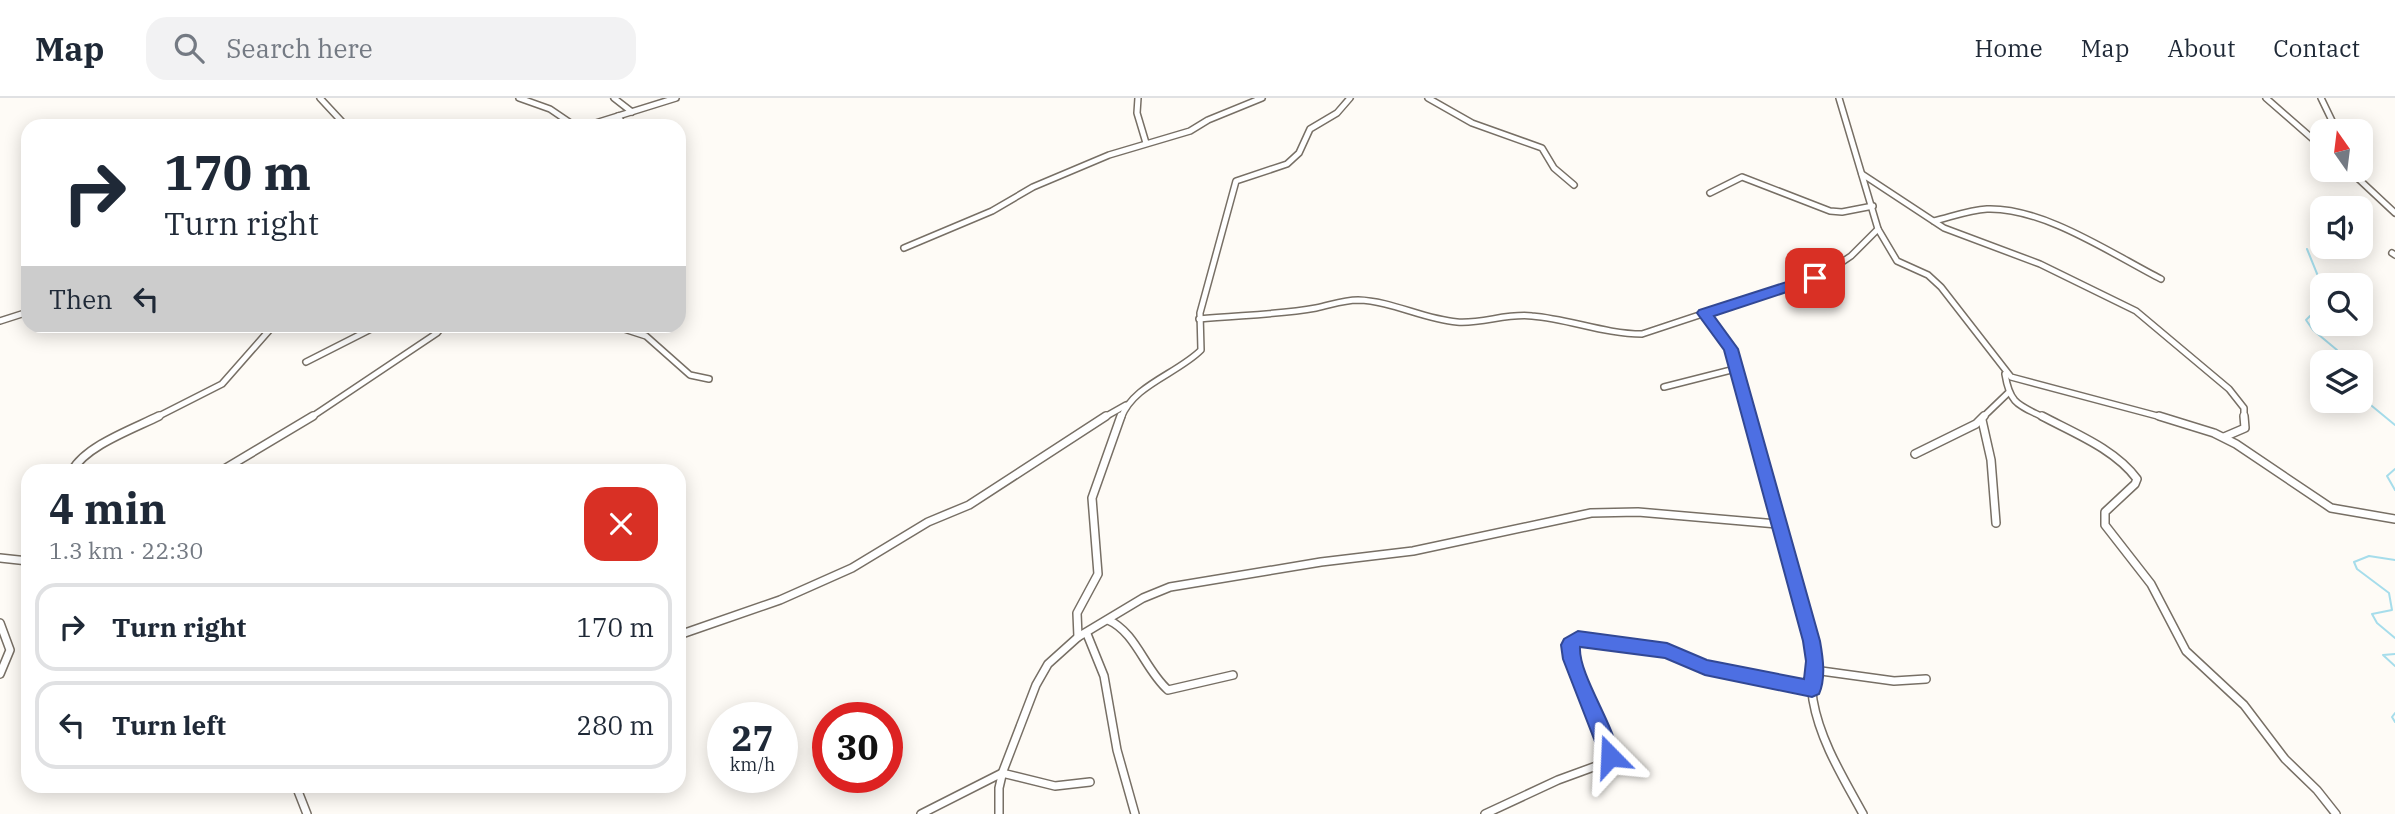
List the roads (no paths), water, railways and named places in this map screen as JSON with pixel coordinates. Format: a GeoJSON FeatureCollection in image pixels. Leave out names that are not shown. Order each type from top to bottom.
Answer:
{"type":"FeatureCollection","features":[{"type":"Feature","properties":{"kind":"street"},"geometry":{"type":"LineString","coordinates":[[320,98],[340,119]]}},
{"type":"Feature","properties":{"kind":"street"},"geometry":{"type":"LineString","coordinates":[[519,98],[547,108],[564,119]]}},
{"type":"Feature","properties":{"kind":"street"},"geometry":{"type":"LineString","coordinates":[[614,98],[632,112]]}},
{"type":"Feature","properties":{"kind":"street"},"geometry":{"type":"LineString","coordinates":[[608,119],[676,98]]}},
{"type":"Feature","properties":{"kind":"street"},"geometry":{"type":"LineString","coordinates":[[1138,98],[1137,113],[1146,144]]}},
{"type":"Feature","properties":{"kind":"street"},"geometry":{"type":"LineString","coordinates":[[904,248],[992,211],[1045,182],[1108,155],[1194,130],[1208,121],[1262,98]]}},
{"type":"Feature","properties":{"kind":"street"},"geometry":{"type":"LineString","coordinates":[[686,633],[780,600],[852,568],[928,522],[969,505],[1078,432],[1126,405],[1199,353],[1202,346],[1199,319],[1236,181],[1287,164],[1299,153],[1310,129],[1332,117],[1350,98]]}},
{"type":"Feature","properties":{"kind":"street"},"geometry":{"type":"LineString","coordinates":[[1427,98],[1472,123],[1543,148],[1556,171],[1574,185]]}},
{"type":"Feature","properties":{"kind":"street"},"geometry":{"type":"LineString","coordinates":[[1839,98],[1878,229],[1897,261],[1927,274],[1941,287],[2005,373],[2014,378],[2163,417],[2224,437],[2331,508],[2395,519]]}},
{"type":"Feature","properties":{"kind":"street"},"geometry":{"type":"LineString","coordinates":[[2266,98],[2310,136]]}},
{"type":"Feature","properties":{"kind":"street"},"geometry":{"type":"LineString","coordinates":[[2321,98],[2331,119]]}},
{"type":"Feature","properties":{"kind":"street"},"geometry":{"type":"LineString","coordinates":[[1862,174],[1951,231],[2067,276],[2141,314],[2221,382],[2243,406],[2245,428],[2224,437]]}},
{"type":"Feature","properties":{"kind":"street"},"geometry":{"type":"LineString","coordinates":[[1710,193],[1742,177],[1824,210],[1840,212],[1873,206]]}},
{"type":"Feature","properties":{"kind":"street"},"geometry":{"type":"LineString","coordinates":[[2362,182],[2395,213]]}},
{"type":"Feature","properties":{"kind":"street"},"geometry":{"type":"LineString","coordinates":[[1934,222],[1984,209],[2009,210],[2034,218],[2161,279]]}},
{"type":"Feature","properties":{"kind":"street"},"geometry":{"type":"LineString","coordinates":[[1199,319],[1309,309],[1344,300],[1359,300],[1383,303],[1418,315],[1459,322],[1528,315],[1632,334],[1666,328],[1826,273],[1843,263],[1878,229]]}},
{"type":"Feature","properties":{"kind":"street"},"geometry":{"type":"LineString","coordinates":[[1704,313],[1729,344],[1777,524],[1812,641],[1814,704],[1830,752],[1863,814]]}},
{"type":"Feature","properties":{"kind":"street"},"geometry":{"type":"LineString","coordinates":[[0,321],[21,314]]}},
{"type":"Feature","properties":{"kind":"street"},"geometry":{"type":"LineString","coordinates":[[76,464],[78,459],[92,450],[222,384],[267,333]]}},
{"type":"Feature","properties":{"kind":"street"},"geometry":{"type":"LineString","coordinates":[[306,362],[363,333]]}},
{"type":"Feature","properties":{"kind":"street"},"geometry":{"type":"LineString","coordinates":[[233,464],[289,432],[351,388],[388,367],[437,333]]}},
{"type":"Feature","properties":{"kind":"street"},"geometry":{"type":"LineString","coordinates":[[637,333],[646,336],[690,375],[709,379]]}},
{"type":"Feature","properties":{"kind":"street"},"geometry":{"type":"LineString","coordinates":[[1664,387],[1735,369]]}},
{"type":"Feature","properties":{"kind":"street"},"geometry":{"type":"LineString","coordinates":[[2005,373],[2008,393],[2014,402],[2110,454],[2135,473],[2135,484],[2105,512],[2105,526],[2151,584],[2186,651],[2244,705],[2285,759],[2317,790],[2336,814]]}},
{"type":"Feature","properties":{"kind":"street"},"geometry":{"type":"LineString","coordinates":[[1915,454],[1982,420],[2008,393]]}},
{"type":"Feature","properties":{"kind":"street"},"geometry":{"type":"LineString","coordinates":[[1078,636],[1077,613],[1098,573],[1092,498],[1126,405]]}},
{"type":"Feature","properties":{"kind":"street"},"geometry":{"type":"LineString","coordinates":[[1982,420],[1992,460],[1996,523]]}},
{"type":"Feature","properties":{"kind":"street"},"geometry":{"type":"LineString","coordinates":[[999,814],[1002,773],[1042,671],[1054,656],[1078,636],[1087,634],[1149,595],[1170,587],[1321,562],[1413,551],[1581,514],[1638,512],[1777,524]]}},
{"type":"Feature","properties":{"kind":"street"},"geometry":{"type":"LineString","coordinates":[[0,558],[21,560]]}},
{"type":"Feature","properties":{"kind":"street"},"geometry":{"type":"LineString","coordinates":[[1107,620],[1121,626],[1151,675],[1168,690],[1233,676]]}},
{"type":"Feature","properties":{"kind":"street"},"geometry":{"type":"LineString","coordinates":[[0,623],[10,650],[0,674]]}},
{"type":"Feature","properties":{"kind":"street"},"geometry":{"type":"LineString","coordinates":[[1087,634],[1098,653],[1108,688],[1121,770],[1135,814]]}},
{"type":"Feature","properties":{"kind":"street"},"geometry":{"type":"LineString","coordinates":[[1485,814],[1558,780],[1598,765],[1610,756],[1572,659],[1570,645],[1578,639],[1667,651],[1705,667],[1812,689]]}},
{"type":"Feature","properties":{"kind":"street"},"geometry":{"type":"LineString","coordinates":[[1814,670],[1894,681],[1926,679]]}},
{"type":"Feature","properties":{"kind":"street"},"geometry":{"type":"LineString","coordinates":[[921,814],[1002,773],[1055,786],[1090,782]]}},
{"type":"Feature","properties":{"kind":"street"},"geometry":{"type":"LineString","coordinates":[[299,793],[307,814]]}},
{"type":"Feature","properties":{"kind":"waterway"},"geometry":{"type":"LineString","coordinates":[[2307,249],[2317,273]]}},
{"type":"Feature","properties":{"kind":"waterway"},"geometry":{"type":"LineString","coordinates":[[2310,316],[2306,320],[2310,326]]}},
{"type":"Feature","properties":{"kind":"waterway"},"geometry":{"type":"LineString","coordinates":[[2320,336],[2337,350]]}},
{"type":"Feature","properties":{"kind":"waterway"},"geometry":{"type":"LineString","coordinates":[[2373,407],[2395,425]]}},
{"type":"Feature","properties":{"kind":"waterway"},"geometry":{"type":"LineString","coordinates":[[2395,469],[2387,476],[2395,490]]}},
{"type":"Feature","properties":{"kind":"waterway"},"geometry":{"type":"LineString","coordinates":[[2395,560],[2369,556],[2354,562],[2357,569],[2389,593],[2392,610],[2372,614],[2377,623],[2395,638]]}},
{"type":"Feature","properties":{"kind":"waterway"},"geometry":{"type":"LineString","coordinates":[[2395,654],[2383,655],[2395,666]]}},
{"type":"Feature","properties":{"kind":"waterway"},"geometry":{"type":"LineString","coordinates":[[2395,713],[2392,717],[2395,722]]}}]}
